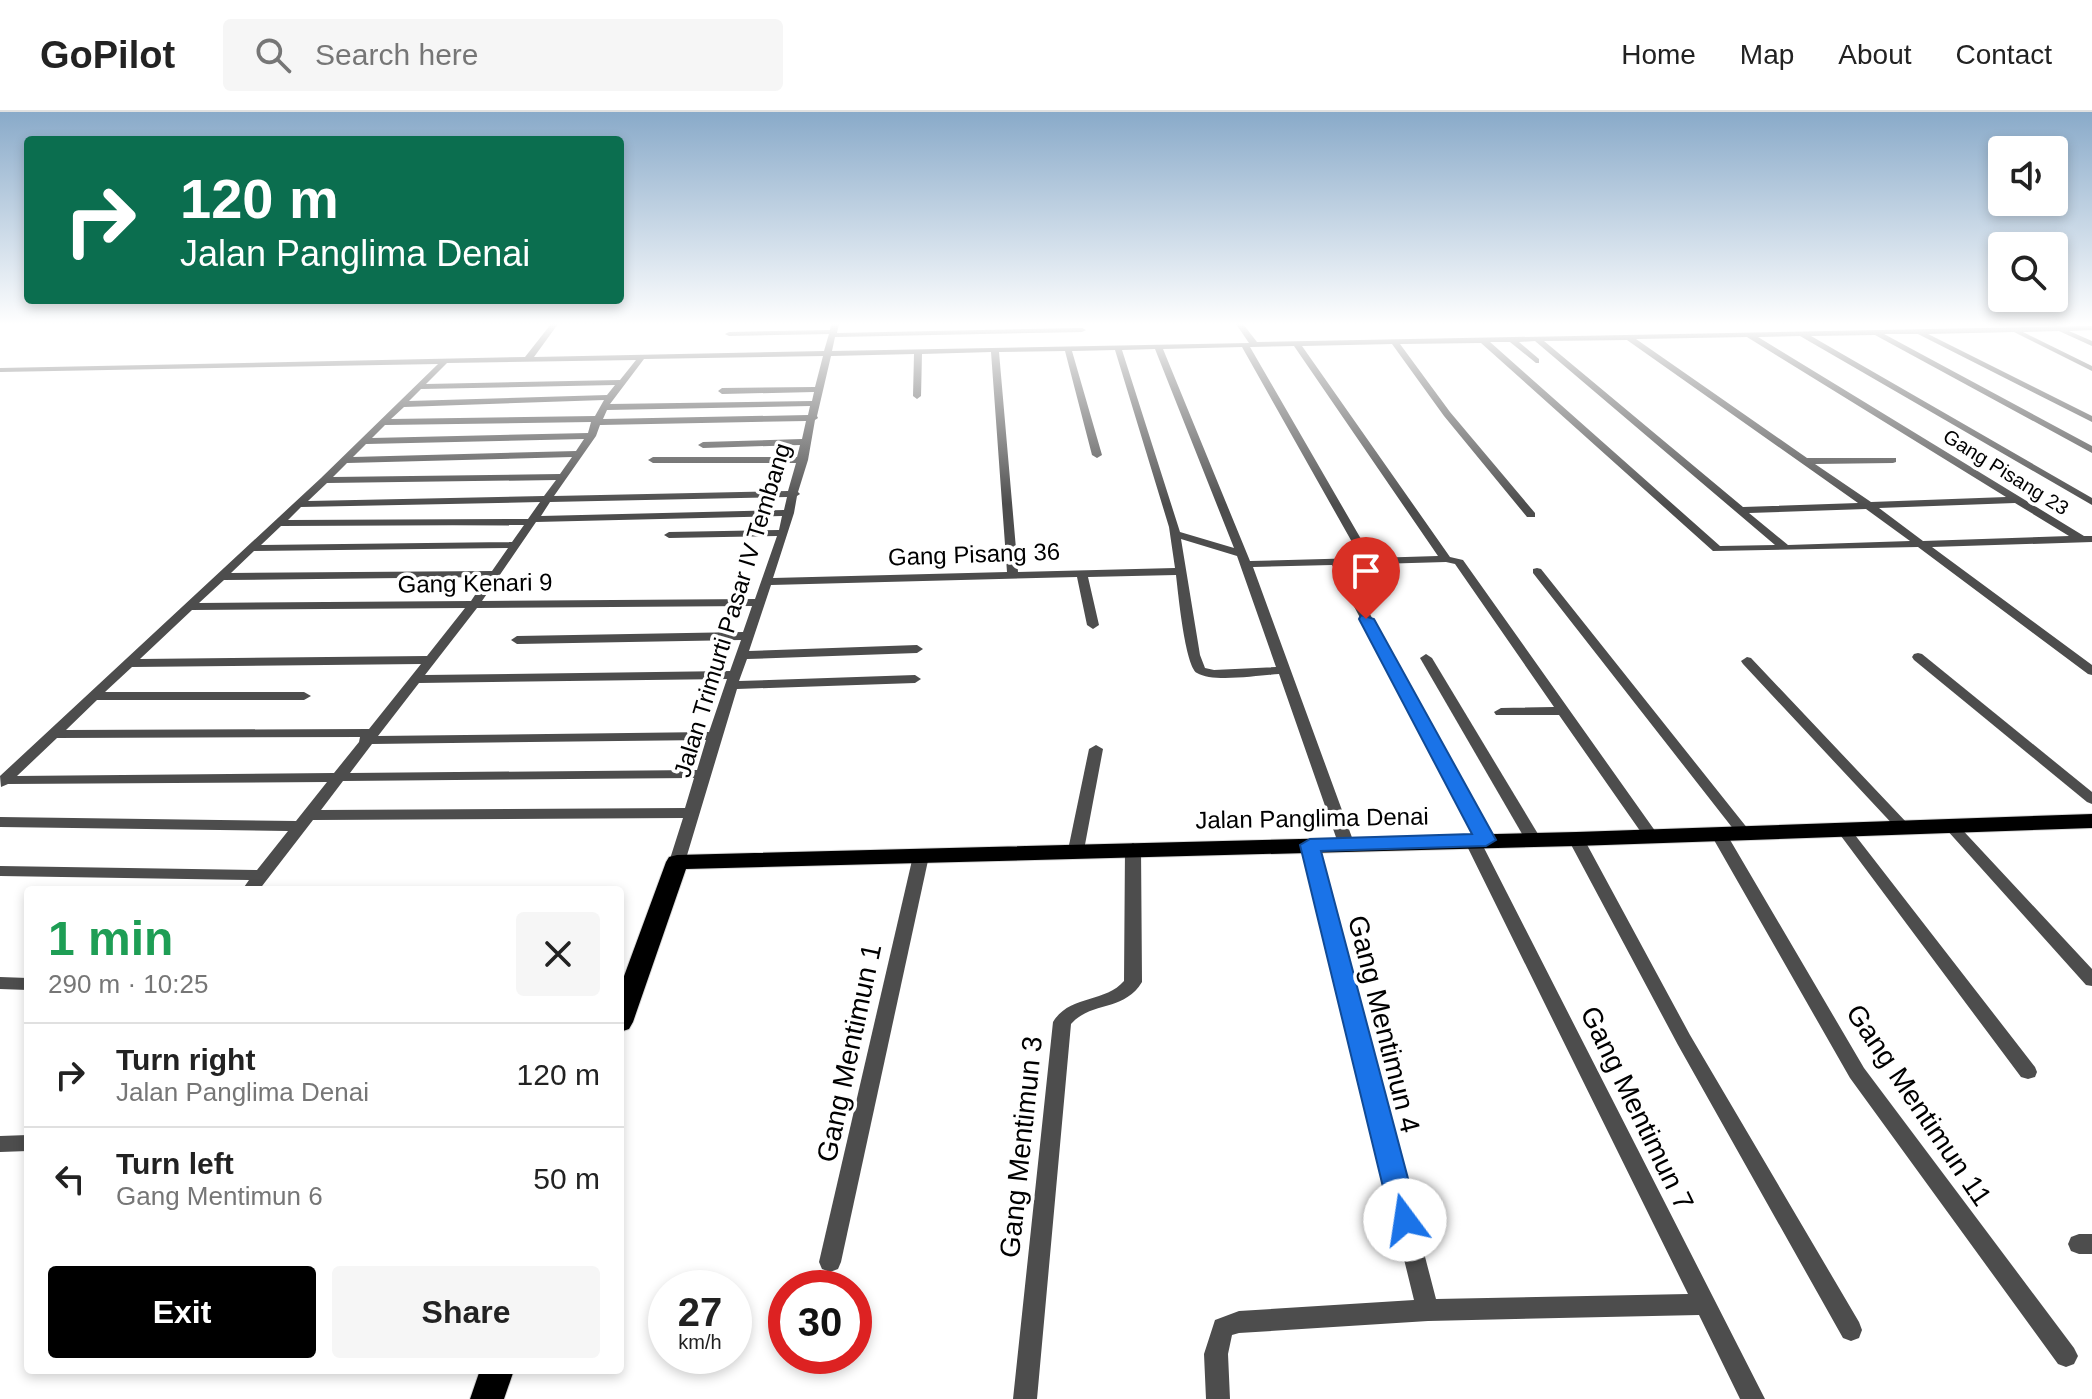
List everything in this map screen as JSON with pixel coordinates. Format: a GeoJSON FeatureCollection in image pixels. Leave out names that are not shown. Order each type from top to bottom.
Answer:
{"type":"FeatureCollection","features":[{"type":"Feature","properties":{"kind":"main road","name":"Jalan Panglima Denai"},"geometry":{"type":"LineString","coordinates":[[677,862],[1576,839],[2092,821]]}},
{"type":"Feature","properties":{"kind":"main road"},"geometry":{"type":"LineString","coordinates":[[624,1011],[677,862]]}},
{"type":"Feature","properties":{"kind":"main road"},"geometry":{"type":"LineString","coordinates":[[487,1399],[496,1374]]}},
{"type":"Feature","properties":{"kind":"street"},"geometry":{"type":"LineString","coordinates":[[2,782],[423,384]]}},
{"type":"Feature","properties":{"kind":"street"},"geometry":{"type":"LineString","coordinates":[[420,387],[539,384]]}},
{"type":"Feature","properties":{"kind":"street"},"geometry":{"type":"LineString","coordinates":[[253,886],[473,606],[591,436],[596,421],[621,384]]}},
{"type":"Feature","properties":{"kind":"street","name":"Jalan Trimurti Pasar IV Tembang"},"geometry":{"type":"LineString","coordinates":[[677,862],[714,736],[795,494],[821,384]]}},
{"type":"Feature","properties":{"kind":"street"},"geometry":{"type":"LineString","coordinates":[[917,384],[917,396]]}},
{"type":"Feature","properties":{"kind":"street"},"geometry":{"type":"LineString","coordinates":[[998,384],[1013,575]]}},
{"type":"Feature","properties":{"kind":"street"},"geometry":{"type":"LineString","coordinates":[[1078,384],[1097,455]]}},
{"type":"Feature","properties":{"kind":"street"},"geometry":{"type":"LineString","coordinates":[[1129,384],[1175,534],[1194,655],[1200,670],[1214,674],[1284,670]]}},
{"type":"Feature","properties":{"kind":"street"},"geometry":{"type":"LineString","coordinates":[[1173,384],[1244,559],[1346,843]]}},
{"type":"Feature","properties":{"kind":"street"},"geometry":{"type":"LineString","coordinates":[[1271,384],[1369,562]]}},
{"type":"Feature","properties":{"kind":"street"},"geometry":{"type":"LineString","coordinates":[[1324,384],[1446,559]]}},
{"type":"Feature","properties":{"kind":"street"},"geometry":{"type":"LineString","coordinates":[[1425,384],[1531,515]]}},
{"type":"Feature","properties":{"kind":"street"},"geometry":{"type":"LineString","coordinates":[[1532,384],[1717,549],[2087,539]]}},
{"type":"Feature","properties":{"kind":"street"},"geometry":{"type":"LineString","coordinates":[[1591,384],[1783,546]]}},
{"type":"Feature","properties":{"kind":"street"},"geometry":{"type":"LineString","coordinates":[[1695,384],[1871,507],[2092,671]]}},
{"type":"Feature","properties":{"kind":"street","name":"Gang Pisang 23"},"geometry":{"type":"LineString","coordinates":[[1828,384],[2016,500],[2087,539]]}},
{"type":"Feature","properties":{"kind":"street"},"geometry":{"type":"LineString","coordinates":[[1888,384],[2092,502]]}},
{"type":"Feature","properties":{"kind":"street"},"geometry":{"type":"LineString","coordinates":[[1971,384],[2092,450]]}},
{"type":"Feature","properties":{"kind":"street"},"geometry":{"type":"LineString","coordinates":[[2023,384],[2092,419]]}},
{"type":"Feature","properties":{"kind":"street"},"geometry":{"type":"LineString","coordinates":[[722,391],[820,389]]}},
{"type":"Feature","properties":{"kind":"street"},"geometry":{"type":"LineString","coordinates":[[402,404],[817,403]]}},
{"type":"Feature","properties":{"kind":"street"},"geometry":{"type":"LineString","coordinates":[[384,422],[814,418]]}},
{"type":"Feature","properties":{"kind":"street"},"geometry":{"type":"LineString","coordinates":[[364,441],[591,436]]}},
{"type":"Feature","properties":{"kind":"street"},"geometry":{"type":"LineString","coordinates":[[703,445],[807,442]]}},
{"type":"Feature","properties":{"kind":"street"},"geometry":{"type":"LineString","coordinates":[[342,460],[577,454]]}},
{"type":"Feature","properties":{"kind":"street"},"geometry":{"type":"LineString","coordinates":[[653,460],[803,460]]}},
{"type":"Feature","properties":{"kind":"street"},"geometry":{"type":"LineString","coordinates":[[1804,461],[1893,460]]}},
{"type":"Feature","properties":{"kind":"street"},"geometry":{"type":"LineString","coordinates":[[324,480],[561,477]]}},
{"type":"Feature","properties":{"kind":"street"},"geometry":{"type":"LineString","coordinates":[[298,504],[795,494]]}},
{"type":"Feature","properties":{"kind":"street"},"geometry":{"type":"LineString","coordinates":[[1743,510],[2016,500]]}},
{"type":"Feature","properties":{"kind":"street"},"geometry":{"type":"LineString","coordinates":[[277,523],[789,513]]}},
{"type":"Feature","properties":{"kind":"street"},"geometry":{"type":"LineString","coordinates":[[669,535],[783,533]]}},
{"type":"Feature","properties":{"kind":"street"},"geometry":{"type":"LineString","coordinates":[[1175,534],[1244,559],[1336,563],[1446,559],[1459,562],[1477,583],[1650,835]]}},
{"type":"Feature","properties":{"kind":"street"},"geometry":{"type":"LineString","coordinates":[[249,548],[515,545]]}},
{"type":"Feature","properties":{"kind":"street","name":"Gang Mentimun 7"},"geometry":{"type":"LineString","coordinates":[[1336,563],[1479,840],[1703,1304],[1753,1399]]}},
{"type":"Feature","properties":{"kind":"street","name":"Gang Pisang 36"},"geometry":{"type":"LineString","coordinates":[[767,582],[1182,571]]}},
{"type":"Feature","properties":{"kind":"street"},"geometry":{"type":"LineString","coordinates":[[1537,571],[1743,832]]}},
{"type":"Feature","properties":{"kind":"street"},"geometry":{"type":"LineString","coordinates":[[1082,573],[1093,625]]}},
{"type":"Feature","properties":{"kind":"street"},"geometry":{"type":"LineString","coordinates":[[219,577],[496,574]]}},
{"type":"Feature","properties":{"kind":"street","name":"Gang Kenari 9"},"geometry":{"type":"LineString","coordinates":[[189,607],[761,602]]}},
{"type":"Feature","properties":{"kind":"street"},"geometry":{"type":"LineString","coordinates":[[517,640],[749,636]]}},
{"type":"Feature","properties":{"kind":"street"},"geometry":{"type":"LineString","coordinates":[[742,655],[917,649]]}},
{"type":"Feature","properties":{"kind":"street"},"geometry":{"type":"LineString","coordinates":[[1918,657],[2092,799]]}},
{"type":"Feature","properties":{"kind":"street"},"geometry":{"type":"LineString","coordinates":[[1426,658],[1533,839]]}},
{"type":"Feature","properties":{"kind":"street"},"geometry":{"type":"LineString","coordinates":[[128,663],[431,660]]}},
{"type":"Feature","properties":{"kind":"street"},"geometry":{"type":"LineString","coordinates":[[1747,661],[1903,827]]}},
{"type":"Feature","properties":{"kind":"street"},"geometry":{"type":"LineString","coordinates":[[418,679],[915,679]]}},
{"type":"Feature","properties":{"kind":"street"},"geometry":{"type":"LineString","coordinates":[[94,696],[304,696]]}},
{"type":"Feature","properties":{"kind":"street"},"geometry":{"type":"LineString","coordinates":[[1501,712],[1563,711]]}},
{"type":"Feature","properties":{"kind":"street"},"geometry":{"type":"LineString","coordinates":[[53,734],[714,736]]}},
{"type":"Feature","properties":{"kind":"street"},"geometry":{"type":"LineString","coordinates":[[1076,850],[1096,749]]}},
{"type":"Feature","properties":{"kind":"street"},"geometry":{"type":"LineString","coordinates":[[2,782],[337,775],[704,774]]}},
{"type":"Feature","properties":{"kind":"street"},"geometry":{"type":"LineString","coordinates":[[0,822],[691,813]]}},
{"type":"Feature","properties":{"kind":"street"},"geometry":{"type":"LineString","coordinates":[[1951,826],[2092,980]]}},
{"type":"Feature","properties":{"kind":"street"},"geometry":{"type":"LineString","coordinates":[[1843,829],[2028,1072]]}},
{"type":"Feature","properties":{"kind":"street","name":"Gang Mentimun 11"},"geometry":{"type":"LineString","coordinates":[[1718,833],[1857,1073],[2066,1356]]}},
{"type":"Feature","properties":{"kind":"street"},"geometry":{"type":"LineString","coordinates":[[1576,839],[1684,1040],[1851,1330]]}},
{"type":"Feature","properties":{"kind":"street","name":"Gang Mentimun 4"},"geometry":{"type":"LineString","coordinates":[[1310,845],[1428,1310]]}},
{"type":"Feature","properties":{"kind":"street","name":"Gang Mentimun 3"},"geometry":{"type":"LineString","coordinates":[[1025,1399],[1062,1022],[1072,1011],[1123,993],[1131,986],[1133,848]]}},
{"type":"Feature","properties":{"kind":"street","name":"Gang Mentimun 1"},"geometry":{"type":"LineString","coordinates":[[830,1262],[921,856]]}},
{"type":"Feature","properties":{"kind":"street"},"geometry":{"type":"LineString","coordinates":[[0,871],[260,875]]}},
{"type":"Feature","properties":{"kind":"street"},"geometry":{"type":"LineString","coordinates":[[0,983],[24,984]]}},
{"type":"Feature","properties":{"kind":"street"},"geometry":{"type":"LineString","coordinates":[[0,1144],[24,1143]]}},
{"type":"Feature","properties":{"kind":"street"},"geometry":{"type":"LineString","coordinates":[[1218,1399],[1218,1337],[1228,1324],[1428,1310],[1703,1304]]}},
{"type":"Feature","properties":{"kind":"route"},"geometry":{"type":"LineString","coordinates":[[1366,619],[1486,840],[1310,845],[1405,1220]]}}]}
